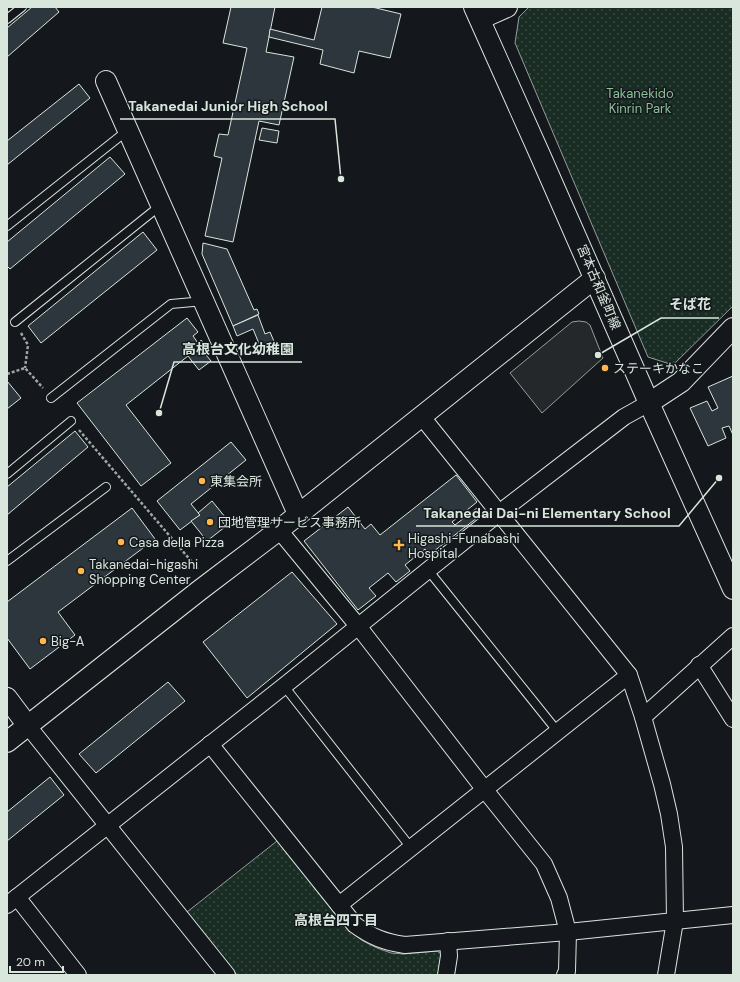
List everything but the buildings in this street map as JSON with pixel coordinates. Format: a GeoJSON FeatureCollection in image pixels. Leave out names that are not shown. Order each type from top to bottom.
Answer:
{"type":"FeatureCollection","features":[{"type":"Feature","properties":{"kind":"street"},"geometry":{"type":"LineString","coordinates":[[482,11],[507,7]]}},
{"type":"Feature","properties":{"kind":"street","name":"宮本古和釜町線"},"geometry":{"type":"LineString","coordinates":[[482,11],[649,403],[733,589]]}},
{"type":"Feature","properties":{"kind":"street"},"geometry":{"type":"LineString","coordinates":[[106,81],[298,514]]}},
{"type":"Feature","properties":{"kind":"street"},"geometry":{"type":"LineString","coordinates":[[7,742],[200,590],[279,530],[595,278]]}},
{"type":"Feature","properties":{"kind":"street"},"geometry":{"type":"LineString","coordinates":[[78,975],[12,901],[284,686],[499,513],[624,418],[681,382],[733,328]]}},
{"type":"Feature","properties":{"kind":"street"},"geometry":{"type":"LineString","coordinates":[[422,417],[629,676],[643,717],[662,784],[669,814],[674,847],[675,921],[666,975]]}},
{"type":"Feature","properties":{"kind":"street"},"geometry":{"type":"LineString","coordinates":[[279,530],[358,626],[544,864],[560,898],[568,932],[567,971],[565,975]]}},
{"type":"Feature","properties":{"kind":"street"},"geometry":{"type":"LineString","coordinates":[[643,717],[733,636]]}},
{"type":"Feature","properties":{"kind":"street"},"geometry":{"type":"LineString","coordinates":[[699,665],[733,719]]}},
{"type":"Feature","properties":{"kind":"street"},"geometry":{"type":"LineString","coordinates":[[339,905],[412,849],[629,676]]}},
{"type":"Feature","properties":{"kind":"street"},"geometry":{"type":"LineString","coordinates":[[7,698],[227,975]]}},
{"type":"Feature","properties":{"kind":"street"},"geometry":{"type":"LineString","coordinates":[[210,744],[356,925],[377,939],[392,944],[405,945],[568,932],[733,915]]}},
{"type":"Feature","properties":{"kind":"street"},"geometry":{"type":"LineString","coordinates":[[446,975],[449,956],[448,941]]}},
{"type":"Feature","properties":{"kind":"lane"},"geometry":{"type":"LineString","coordinates":[[7,20],[22,7]]}},
{"type":"Feature","properties":{"kind":"lane"},"geometry":{"type":"LineString","coordinates":[[7,226],[128,130]]}},
{"type":"Feature","properties":{"kind":"lane"},"geometry":{"type":"LineString","coordinates":[[15,322],[161,205]]}},
{"type":"Feature","properties":{"kind":"lane"},"geometry":{"type":"LineString","coordinates":[[51,398],[171,304],[204,301]]}},
{"type":"Feature","properties":{"kind":"lane"},"geometry":{"type":"LineString","coordinates":[[7,474],[71,421]]}},
{"type":"Feature","properties":{"kind":"lane"},"geometry":{"type":"LineString","coordinates":[[7,561],[106,487]]}},
{"type":"Feature","properties":{"kind":"lane"},"geometry":{"type":"LineString","coordinates":[[428,570],[558,732]]}},
{"type":"Feature","properties":{"kind":"lane"},"geometry":{"type":"LineString","coordinates":[[284,686],[412,849]]}},
{"type":"Feature","properties":{"kind":"path"},"geometry":{"type":"LineString","coordinates":[[15,322],[28,345],[25,368],[51,398]]}},
{"type":"Feature","properties":{"kind":"path"},"geometry":{"type":"LineString","coordinates":[[7,374],[25,368]]}},
{"type":"Feature","properties":{"kind":"path"},"geometry":{"type":"LineString","coordinates":[[71,421],[200,570]]}},
{"type":"Feature","properties":{"kind":"green space","name":"Takanekido Kinrin Park"},"geometry":{"type":"Polygon","coordinates":[[[529,7],[733,7],[733,306],[673,365],[648,357],[515,43],[519,17],[529,7]]]}},
{"type":"Feature","properties":{"kind":"green space"},"geometry":{"type":"Polygon","coordinates":[[[277,841],[353,934],[377,948],[391,953],[404,954],[437,951],[444,956],[441,975],[237,975],[187,912],[277,841]]]}},
{"type":"Feature","properties":{"kind":"shaded area"},"geometry":{"type":"Polygon","coordinates":[[[572,322],[586,322],[590,325],[603,358],[542,413],[510,373],[572,322]]]}},
{"type":"Feature","properties":{"kind":"place","name":"Takanedai Junior High School"},"geometry":{"type":"Point","coordinates":[341,179]}},
{"type":"Feature","properties":{"kind":"place","name":"そば花"},"geometry":{"type":"Point","coordinates":[598,355]}},
{"type":"Feature","properties":{"kind":"place","name":"ステーキかなこ"},"geometry":{"type":"Point","coordinates":[605,368]}},
{"type":"Feature","properties":{"kind":"place","name":"高根台文化幼稚園"},"geometry":{"type":"Point","coordinates":[159,413]}},
{"type":"Feature","properties":{"kind":"place","name":"Takanedai Dai-ni Elementary School"},"geometry":{"type":"Point","coordinates":[719,478]}},
{"type":"Feature","properties":{"kind":"place","name":"東集会所"},"geometry":{"type":"Point","coordinates":[202,481]}},
{"type":"Feature","properties":{"kind":"place","name":"団地管理サービス事務所"},"geometry":{"type":"Point","coordinates":[210,522]}},
{"type":"Feature","properties":{"kind":"place","name":"Casa della Pizza"},"geometry":{"type":"Point","coordinates":[121,542]}},
{"type":"Feature","properties":{"kind":"place","name":"Higashi-Funabashi Hospital"},"geometry":{"type":"Point","coordinates":[399,545]}},
{"type":"Feature","properties":{"kind":"place","name":"Takanedai-higashi Shopping Center"},"geometry":{"type":"Point","coordinates":[81,571]}},
{"type":"Feature","properties":{"kind":"place","name":"Big-A"},"geometry":{"type":"Point","coordinates":[43,641]}},
{"type":"Feature","properties":{"kind":"district","name":"高根台四丁目"},"geometry":{"type":"Point","coordinates":[336,920]}}]}
